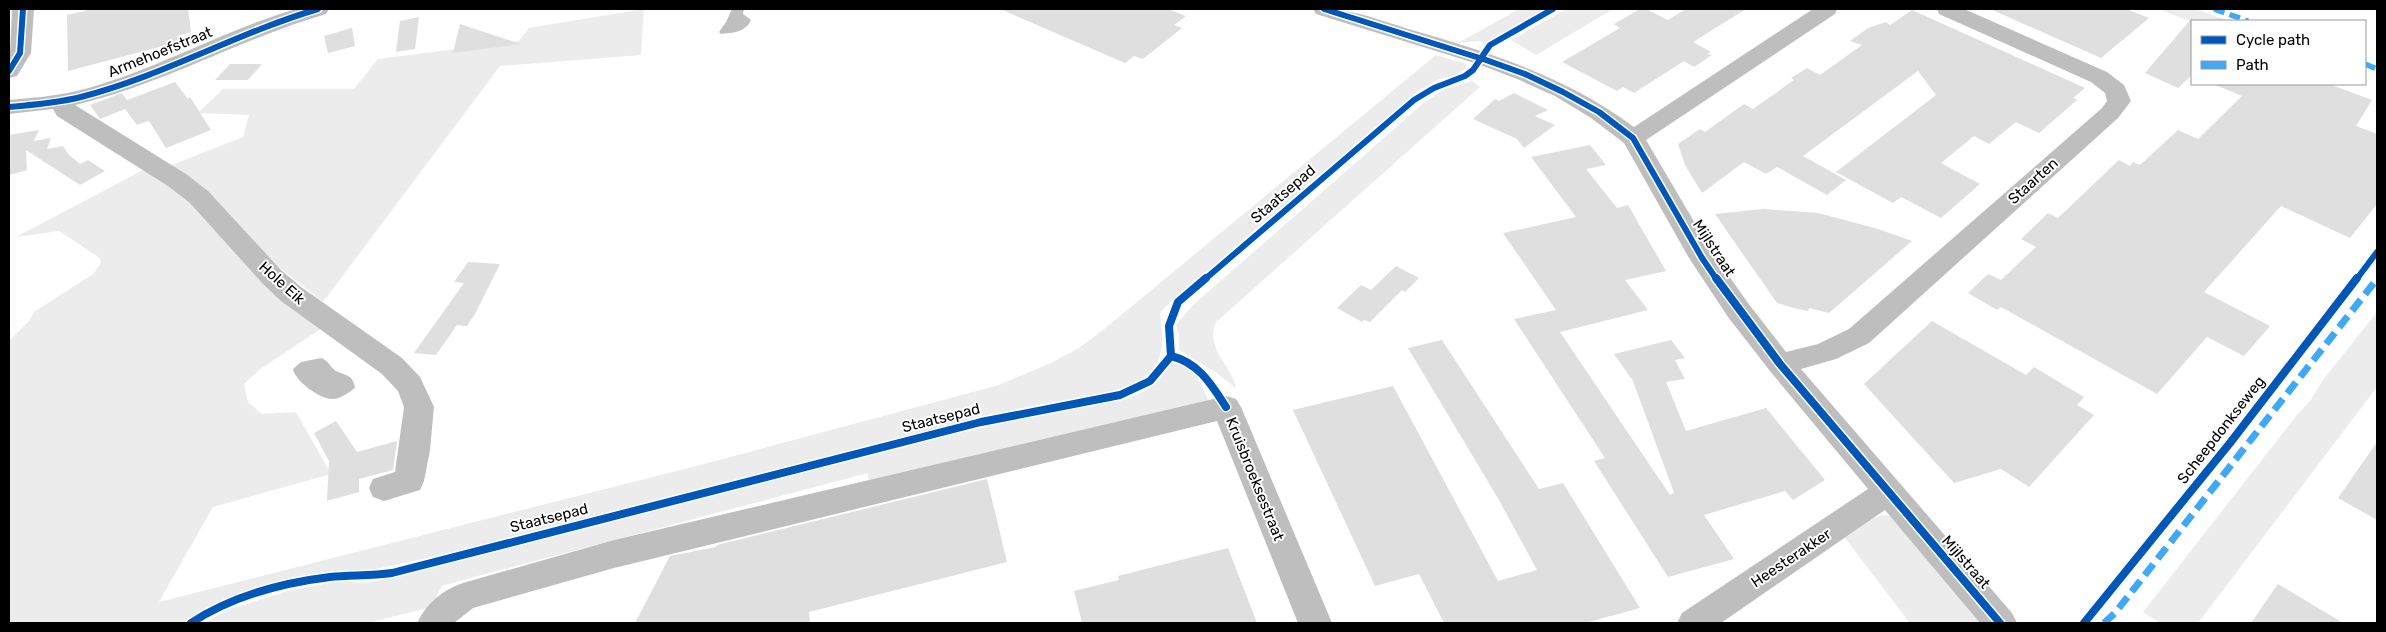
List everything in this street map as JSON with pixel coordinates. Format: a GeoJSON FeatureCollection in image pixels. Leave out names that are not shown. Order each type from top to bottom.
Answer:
{"type":"FeatureCollection","features":[{"type":"Feature","properties":{"kind":"street"},"geometry":{"type":"LineString","coordinates":[[9,71],[20,53],[23,9]]}},
{"type":"Feature","properties":{"kind":"street","name":"Armehoefstraat"},"geometry":{"type":"LineString","coordinates":[[9,107],[62,101],[129,82],[265,24],[318,9]]}},
{"type":"Feature","properties":{"kind":"street","name":"Mijlstraat"},"geometry":{"type":"LineString","coordinates":[[1324,9],[1496,62],[1534,76],[1574,97],[1615,123],[1633,138],[1702,258],[1780,364],[2000,623]]}},
{"type":"Feature","properties":{"kind":"street"},"geometry":{"type":"LineString","coordinates":[[1633,138],[1827,9]]}},
{"type":"Feature","properties":{"kind":"street","name":"Staarten"},"geometry":{"type":"LineString","coordinates":[[1780,364],[1826,352],[1859,336],[2110,113],[2119,100],[2116,90],[2100,77],[1947,9]]}},
{"type":"Feature","properties":{"kind":"street","name":"Hole Eik"},"geometry":{"type":"LineString","coordinates":[[62,101],[65,111],[176,180],[199,197],[272,277],[291,294],[392,366],[410,385],[418,407],[415,450],[410,480],[384,488]]}},
{"type":"Feature","properties":{"kind":"street","name":"Kruisbroeksestraat"},"geometry":{"type":"LineString","coordinates":[[434,623],[439,615],[463,598],[614,554],[1226,407],[1315,623]]}},
{"type":"Feature","properties":{"kind":"street","name":"Heesterakker"},"geometry":{"type":"LineString","coordinates":[[1694,623],[1887,492]]}},
{"type":"Feature","properties":{"kind":"shaded area"},"geometry":{"type":"Polygon","coordinates":[[[644,9],[641,55],[500,66],[323,302],[275,264],[169,166],[243,137],[249,115],[198,113],[223,89],[354,89],[378,59],[519,41],[529,28],[644,9]]]}},
{"type":"Feature","properties":{"kind":"shaded area"},"geometry":{"type":"Polygon","coordinates":[[[732,9],[744,9],[743,14],[751,20],[742,29],[721,34],[719,32],[732,9]]]}},
{"type":"Feature","properties":{"kind":"shaded area"},"geometry":{"type":"Polygon","coordinates":[[[1519,9],[1545,9],[1495,37],[1485,45],[1480,41],[1458,43],[1519,9]]]}},
{"type":"Feature","properties":{"kind":"shaded area"},"geometry":{"type":"Polygon","coordinates":[[[1567,9],[1613,9],[1536,55],[1511,40],[1567,9]]]}},
{"type":"Feature","properties":{"kind":"shaded area"},"geometry":{"type":"Polygon","coordinates":[[[2158,9],[2195,9],[2226,20],[2191,20],[2191,22],[2158,9]]]}},
{"type":"Feature","properties":{"kind":"shaded area"},"geometry":{"type":"Polygon","coordinates":[[[1436,55],[1466,64],[1466,68],[1456,75],[1439,79],[1418,91],[1166,306],[1160,313],[1162,340],[1158,360],[1146,376],[1122,390],[1012,410],[953,424],[474,548],[371,570],[325,572],[290,579],[228,598],[184,623],[9,623],[9,341],[29,321],[34,312],[93,274],[101,263],[100,258],[59,231],[16,237],[147,168],[181,191],[325,326],[259,370],[244,384],[248,402],[262,414],[296,412],[331,474],[213,507],[159,602],[700,465],[999,385],[1053,362],[1079,348],[1103,330],[1436,55]]]}},
{"type":"Feature","properties":{"kind":"shaded area"},"geometry":{"type":"Polygon","coordinates":[[[1472,81],[1480,87],[1216,322],[1213,332],[1216,348],[1236,387],[1179,350],[1179,335],[1176,325],[1192,306],[1425,102],[1445,89],[1472,81]]]}},
{"type":"Feature","properties":{"kind":"shaded area"},"geometry":{"type":"Polygon","coordinates":[[[2377,312],[2377,387],[2198,623],[2160,623],[2143,612],[2297,415],[2310,401],[2323,380],[2377,312]]]}},
{"type":"Feature","properties":{"kind":"shaded area"},"geometry":{"type":"Polygon","coordinates":[[[321,358],[336,371],[351,378],[355,388],[342,397],[333,399],[316,393],[303,384],[293,369],[301,362],[321,358]]]}},
{"type":"Feature","properties":{"kind":"shaded area"},"geometry":{"type":"Polygon","coordinates":[[[1172,363],[1187,366],[1192,370],[1209,400],[869,487],[868,473],[485,574],[442,586],[431,607],[368,623],[204,623],[230,609],[288,591],[339,581],[366,583],[411,573],[955,434],[1015,420],[1127,399],[1145,391],[1160,379],[1172,363]]]}},
{"type":"Feature","properties":{"kind":"shaded area"},"geometry":{"type":"Polygon","coordinates":[[[1883,515],[1892,516],[1935,562],[1987,623],[1910,623],[1845,538],[1874,518],[1883,515]]]}},
{"type":"Feature","properties":{"kind":"building"},"geometry":{"type":"Polygon","coordinates":[[[93,9],[188,9],[191,32],[177,36],[178,42],[68,71],[67,15],[93,9]]]}},
{"type":"Feature","properties":{"kind":"building"},"geometry":{"type":"Polygon","coordinates":[[[1000,9],[1168,9],[1186,16],[1174,25],[1182,28],[1143,59],[1134,56],[1125,63],[1000,9]]]}},
{"type":"Feature","properties":{"kind":"building"},"geometry":{"type":"Polygon","coordinates":[[[1640,9],[1646,9],[1668,20],[1686,9],[1746,9],[1693,42],[1711,52],[1707,54],[1712,55],[1694,67],[1684,61],[1634,93],[1623,87],[1617,91],[1562,62],[1620,28],[1614,24],[1640,9]]]}},
{"type":"Feature","properties":{"kind":"building"},"geometry":{"type":"Polygon","coordinates":[[[1990,9],[2126,9],[2149,18],[2101,58],[1990,9]]]}},
{"type":"Feature","properties":{"kind":"building"},"geometry":{"type":"Polygon","coordinates":[[[1912,10],[2085,88],[2073,98],[2077,100],[2039,133],[2016,122],[1989,144],[1974,136],[1941,163],[1980,184],[1941,218],[1901,197],[1893,203],[1836,172],[1936,95],[1918,71],[1803,156],[1846,180],[1827,195],[1777,167],[1766,174],[1744,162],[1702,193],[1685,165],[1678,144],[1700,129],[1705,132],[1744,104],[1753,109],[1794,80],[1791,78],[1807,68],[1820,75],[1862,45],[1850,41],[1868,28],[1886,22],[1890,25],[1912,10]]]}},
{"type":"Feature","properties":{"kind":"building"},"geometry":{"type":"Polygon","coordinates":[[[419,17],[415,49],[396,52],[400,21],[419,17]]]}},
{"type":"Feature","properties":{"kind":"building"},"geometry":{"type":"Polygon","coordinates":[[[2192,18],[2191,76],[2178,88],[2145,73],[2192,18]]]}},
{"type":"Feature","properties":{"kind":"building"},"geometry":{"type":"Polygon","coordinates":[[[460,24],[521,44],[453,53],[460,24]]]}},
{"type":"Feature","properties":{"kind":"building"},"geometry":{"type":"Polygon","coordinates":[[[352,28],[355,46],[328,53],[324,36],[352,28]]]}},
{"type":"Feature","properties":{"kind":"building"},"geometry":{"type":"Polygon","coordinates":[[[230,64],[262,64],[248,80],[215,80],[230,64]]]}},
{"type":"Feature","properties":{"kind":"building"},"geometry":{"type":"Polygon","coordinates":[[[175,82],[188,99],[190,97],[211,130],[166,148],[149,121],[137,125],[125,109],[100,119],[90,105],[122,93],[127,100],[175,82]]]}},
{"type":"Feature","properties":{"kind":"building"},"geometry":{"type":"Polygon","coordinates":[[[2215,85],[2332,85],[2372,100],[2356,126],[2377,134],[2377,204],[2350,238],[2281,206],[2204,292],[2270,326],[2244,356],[2207,337],[2157,394],[2001,307],[1997,310],[1968,293],[1988,274],[2001,280],[2036,247],[2021,239],[2048,213],[2058,218],[2119,160],[2130,166],[2133,162],[2140,165],[2178,130],[2198,139],[2242,96],[2215,85]]]}},
{"type":"Feature","properties":{"kind":"building"},"geometry":{"type":"Polygon","coordinates":[[[1514,93],[1548,110],[1535,116],[1555,125],[1524,148],[1517,139],[1473,119],[1495,99],[1499,101],[1514,93]]]}},
{"type":"Feature","properties":{"kind":"building"},"geometry":{"type":"Polygon","coordinates":[[[39,130],[34,141],[51,138],[47,149],[63,146],[69,155],[80,164],[88,160],[105,171],[80,185],[26,150],[27,170],[9,175],[9,135],[39,130]]]}},
{"type":"Feature","properties":{"kind":"building"},"geometry":{"type":"Polygon","coordinates":[[[1590,145],[1606,165],[1586,169],[1617,208],[1628,205],[1666,271],[1625,280],[1648,310],[1560,332],[1670,495],[1674,493],[1633,381],[1614,354],[1671,340],[1685,358],[1675,360],[1685,379],[1666,382],[1686,431],[1766,408],[1825,480],[1793,500],[1785,491],[1704,515],[1734,559],[1668,577],[1594,461],[1605,458],[1514,319],[1556,310],[1503,233],[1576,217],[1531,157],[1590,145]]]}},
{"type":"Feature","properties":{"kind":"building"},"geometry":{"type":"Polygon","coordinates":[[[1763,209],[1818,213],[1875,228],[1912,241],[1829,313],[1809,308],[1808,311],[1794,308],[1777,303],[1715,214],[1763,209]]]}},
{"type":"Feature","properties":{"kind":"building"},"geometry":{"type":"Polygon","coordinates":[[[468,262],[500,264],[475,314],[467,326],[457,325],[436,355],[414,353],[464,283],[454,282],[468,262]]]}},
{"type":"Feature","properties":{"kind":"building"},"geometry":{"type":"Polygon","coordinates":[[[1396,266],[1419,278],[1405,292],[1402,290],[1370,322],[1364,320],[1362,322],[1337,308],[1361,285],[1371,290],[1396,266]]]}},
{"type":"Feature","properties":{"kind":"building"},"geometry":{"type":"Polygon","coordinates":[[[1932,321],[2026,375],[2034,367],[2084,397],[2077,405],[2094,415],[2029,487],[2001,469],[1954,483],[1864,384],[1932,321]]]}},
{"type":"Feature","properties":{"kind":"building"},"geometry":{"type":"Polygon","coordinates":[[[1442,340],[1539,489],[1563,483],[1640,608],[1585,623],[1444,623],[1419,574],[1375,586],[1293,410],[1393,386],[1498,581],[1537,570],[1499,500],[1408,348],[1442,340]]]}},
{"type":"Feature","properties":{"kind":"building"},"geometry":{"type":"Polygon","coordinates":[[[336,421],[357,452],[397,441],[393,470],[359,479],[359,492],[327,501],[329,461],[314,433],[336,421]]]}},
{"type":"Feature","properties":{"kind":"building"},"geometry":{"type":"Polygon","coordinates":[[[2377,442],[2377,520],[2338,498],[2377,442]]]}},
{"type":"Feature","properties":{"kind":"building"},"geometry":{"type":"Polygon","coordinates":[[[987,479],[1007,562],[809,612],[810,623],[635,623],[670,556],[716,547],[717,545],[987,479]]]}},
{"type":"Feature","properties":{"kind":"building"},"geometry":{"type":"Polygon","coordinates":[[[1228,548],[1257,623],[1082,623],[1074,591],[1119,580],[1118,576],[1228,548]]]}},
{"type":"Feature","properties":{"kind":"building"},"geometry":{"type":"Polygon","coordinates":[[[2278,584],[2343,623],[2251,623],[2278,584]]]}},
{"type":"Feature","properties":{"kind":"marked path"},"geometry":{"type":"LineString","coordinates":[[2214,9],[2245,20]]}},
{"type":"Feature","properties":{"kind":"marked path"},"geometry":{"type":"LineString","coordinates":[[2366,64],[2377,69]]}},
{"type":"Feature","properties":{"kind":"marked path"},"geometry":{"type":"LineString","coordinates":[[2104,623],[2115,613],[2377,279]]}},
{"type":"Feature","properties":{"kind":"cycle path"},"geometry":{"type":"LineString","coordinates":[[9,71],[20,53],[23,9]]}},
{"type":"Feature","properties":{"kind":"cycle path"},"geometry":{"type":"LineString","coordinates":[[9,107],[71,99],[120,85],[260,28],[318,9]]}},
{"type":"Feature","properties":{"kind":"cycle path"},"geometry":{"type":"LineString","coordinates":[[1324,9],[1525,74],[1599,112],[1633,138],[1702,258],[1738,310],[1780,364],[2000,623]]}},
{"type":"Feature","properties":{"kind":"cycle path","name":"Staatsepad"},"geometry":{"type":"LineString","coordinates":[[191,623],[222,605],[276,587],[331,577],[392,573],[981,422],[1120,395],[1150,381],[1171,356],[1169,326],[1178,302],[1414,100],[1434,88],[1465,76],[1473,70],[1490,45],[1553,9]]}},
{"type":"Feature","properties":{"kind":"cycle path","name":"Scheepdonkseweg"},"geometry":{"type":"LineString","coordinates":[[2084,623],[2230,443],[2377,252]]}},
{"type":"Feature","properties":{"kind":"cycle path"},"geometry":{"type":"LineString","coordinates":[[1171,356],[1190,363],[1204,374],[1226,407]]}}]}
